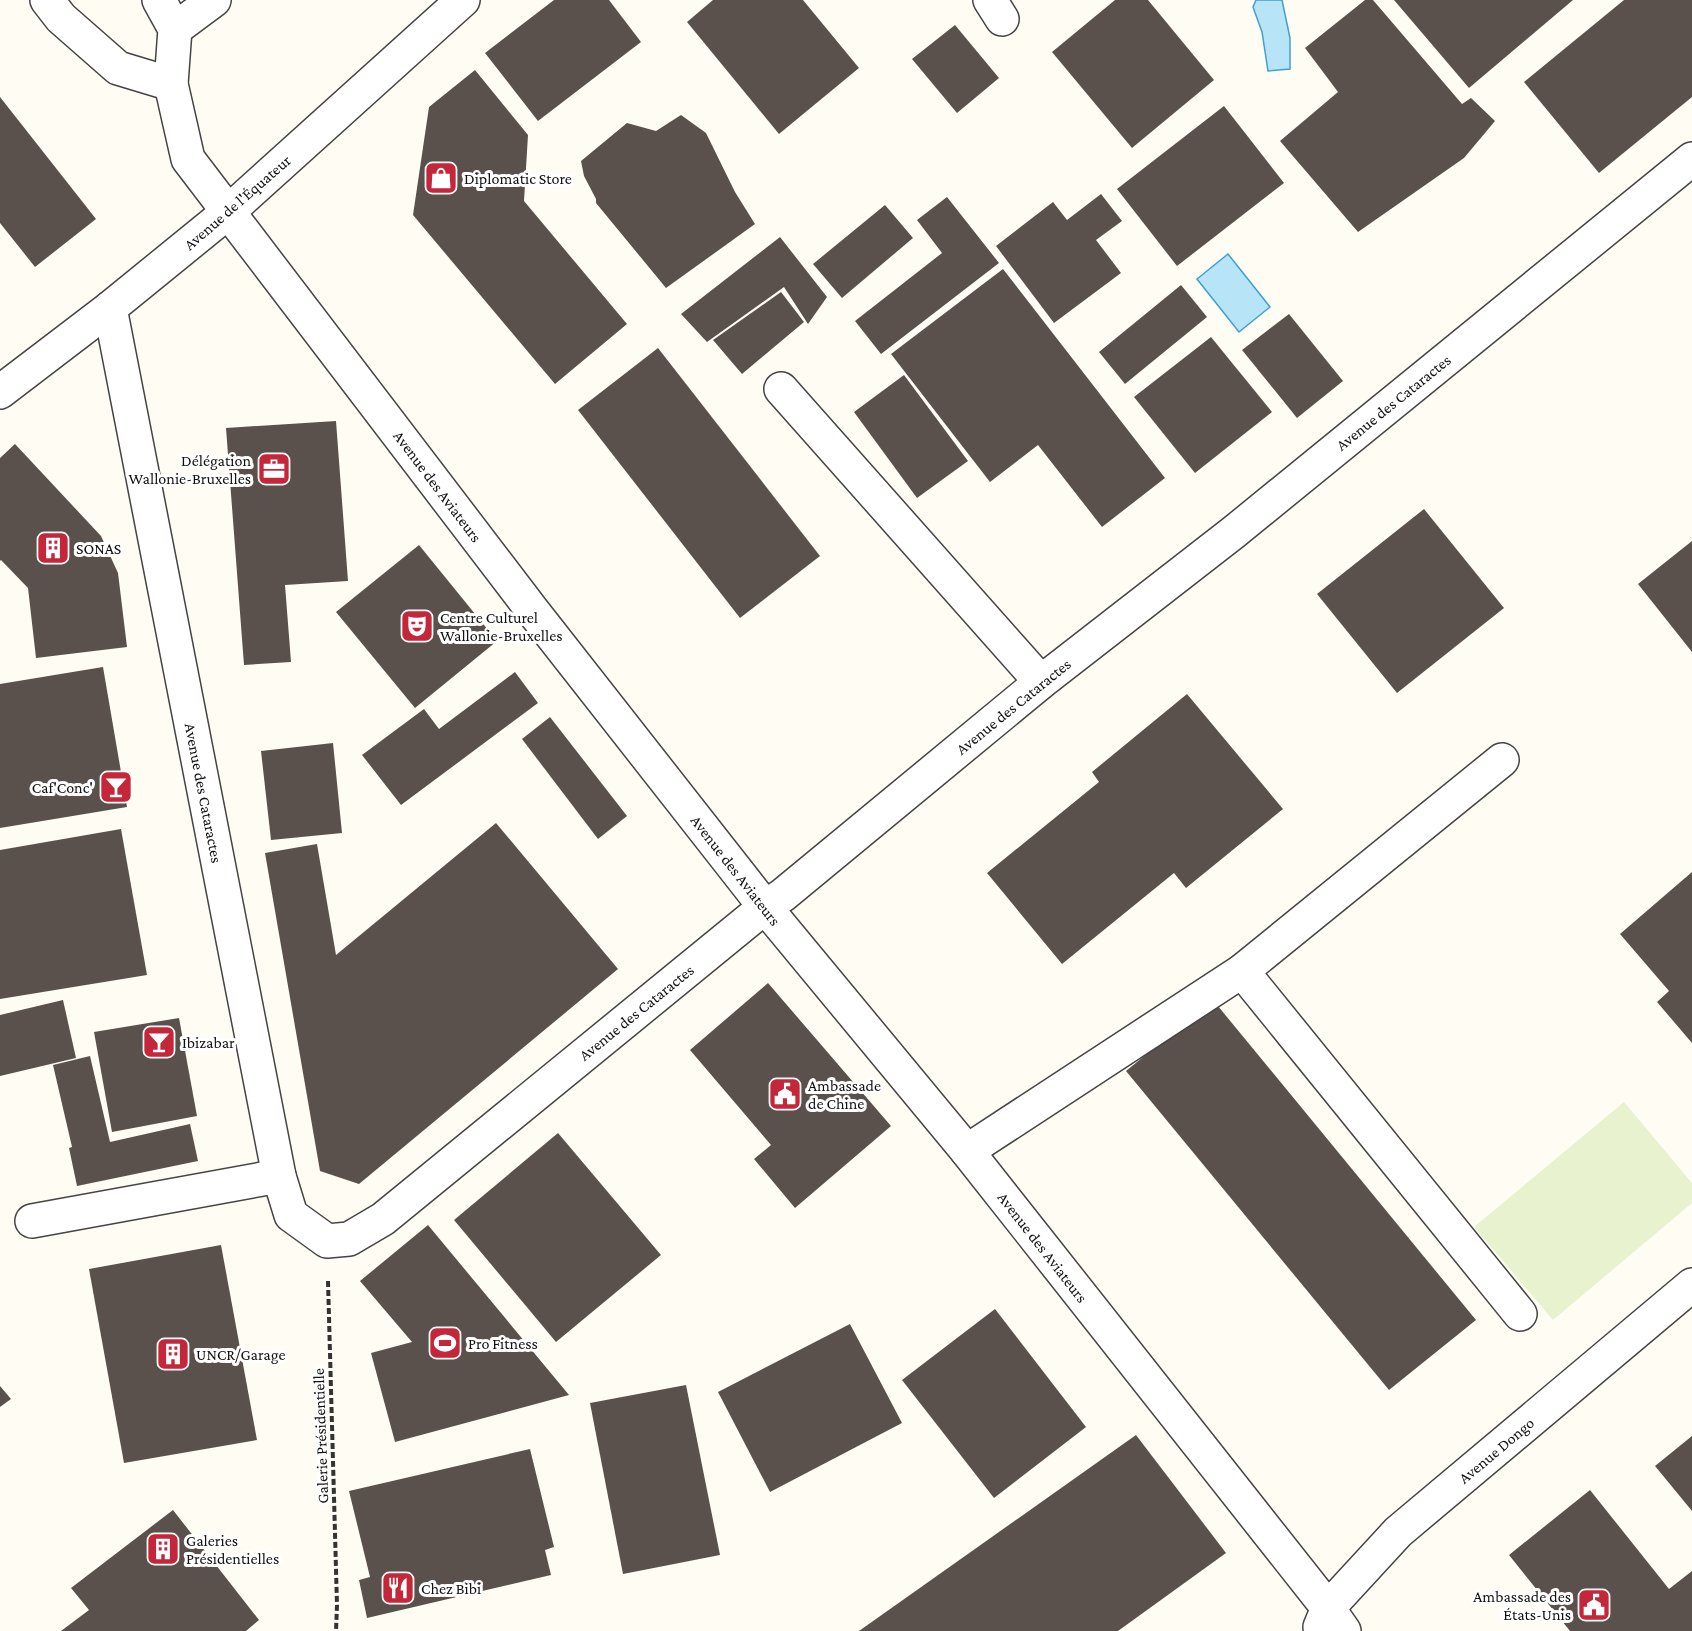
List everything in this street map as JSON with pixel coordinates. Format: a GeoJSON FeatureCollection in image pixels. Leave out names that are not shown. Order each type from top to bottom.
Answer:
{"type":"FeatureCollection","features":[{"type":"Feature","properties":{"kind":"street"},"geometry":{"type":"LineString","coordinates":[[47,0],[62,18],[118,69],[171,84]]}},
{"type":"Feature","properties":{"kind":"street"},"geometry":{"type":"LineString","coordinates":[[159,0],[175,29],[214,0]]}},
{"type":"Feature","properties":{"kind":"street","name":"Avenue de l'Équateur"},"geometry":{"type":"LineString","coordinates":[[0,392],[110,308],[228,212],[463,0]]}},
{"type":"Feature","properties":{"kind":"street","name":"Avenue des Aviateurs"},"geometry":{"type":"LineString","coordinates":[[175,29],[171,84],[188,159],[525,601],[765,907],[968,1151],[1330,1623]]}},
{"type":"Feature","properties":{"kind":"street","name":"Avenue des Cataractes"},"geometry":{"type":"LineString","coordinates":[[110,308],[279,1176],[291,1215],[327,1241],[350,1239],[383,1220],[1041,682],[1234,532],[1692,159]]}},
{"type":"Feature","properties":{"kind":"street"},"geometry":{"type":"LineString","coordinates":[[781,389],[1041,682]]}},
{"type":"Feature","properties":{"kind":"street"},"geometry":{"type":"LineString","coordinates":[[968,1151],[1242,971],[1502,760]]}},
{"type":"Feature","properties":{"kind":"street"},"geometry":{"type":"LineString","coordinates":[[1242,971],[1520,1314]]}},
{"type":"Feature","properties":{"kind":"street"},"geometry":{"type":"LineString","coordinates":[[32,1221],[279,1176]]}},
{"type":"Feature","properties":{"kind":"street","name":"Avenue Dongo"},"geometry":{"type":"LineString","coordinates":[[1330,1623],[1398,1532],[1692,1285]]}},
{"type":"Feature","properties":{"kind":"path","name":"Galerie Présidentielle"},"geometry":{"type":"LineString","coordinates":[[327,1241],[336,1631]]}},
{"type":"Feature","properties":{"kind":"green space"},"geometry":{"type":"Polygon","coordinates":[[[1624,1102],[1692,1183],[1692,1203],[1553,1320],[1474,1227],[1624,1102]]]}},
{"type":"Feature","properties":{"kind":"water"},"geometry":{"type":"Polygon","coordinates":[[[1256,0],[1282,0],[1290,38],[1290,69],[1268,71],[1262,32],[1253,7],[1256,0]]]}},
{"type":"Feature","properties":{"kind":"water"},"geometry":{"type":"Polygon","coordinates":[[[1228,254],[1270,307],[1239,332],[1197,279],[1228,254]]]}},
{"type":"Feature","properties":{"kind":"building"},"geometry":{"type":"Polygon","coordinates":[[[554,0],[609,0],[641,42],[538,121],[485,53],[554,0]]]}},
{"type":"Feature","properties":{"kind":"building"},"geometry":{"type":"Polygon","coordinates":[[[713,0],[803,0],[859,68],[779,134],[687,22],[713,0]]]}},
{"type":"Feature","properties":{"kind":"building"},"geometry":{"type":"Polygon","coordinates":[[[1115,0],[1148,0],[1214,80],[1132,148],[1052,52],[1115,0]]]}},
{"type":"Feature","properties":{"kind":"building"},"geometry":{"type":"Polygon","coordinates":[[[1365,0],[1373,0],[1462,104],[1471,98],[1495,121],[1464,158],[1358,232],[1280,141],[1338,92],[1305,48],[1365,0]]]}},
{"type":"Feature","properties":{"kind":"building"},"geometry":{"type":"Polygon","coordinates":[[[1394,0],[1573,0],[1469,88],[1394,0]]]}},
{"type":"Feature","properties":{"kind":"building"},"geometry":{"type":"Polygon","coordinates":[[[1624,0],[1692,0],[1692,97],[1599,173],[1524,82],[1624,0]]]}},
{"type":"Feature","properties":{"kind":"building"},"geometry":{"type":"Polygon","coordinates":[[[955,25],[999,78],[957,113],[912,59],[955,25]]]}},
{"type":"Feature","properties":{"kind":"building"},"geometry":{"type":"Polygon","coordinates":[[[475,70],[528,135],[524,201],[627,324],[555,384],[413,215],[429,107],[475,70]]]}},
{"type":"Feature","properties":{"kind":"building"},"geometry":{"type":"Polygon","coordinates":[[[0,97],[96,219],[35,267],[0,223],[0,97]]]}},
{"type":"Feature","properties":{"kind":"building"},"geometry":{"type":"Polygon","coordinates":[[[1224,106],[1284,183],[1177,266],[1117,189],[1224,106]]]}},
{"type":"Feature","properties":{"kind":"building"},"geometry":{"type":"Polygon","coordinates":[[[681,115],[706,133],[735,192],[755,224],[666,288],[596,203],[584,176],[581,161],[627,123],[656,131],[681,115]]]}},
{"type":"Feature","properties":{"kind":"building"},"geometry":{"type":"Polygon","coordinates":[[[1101,194],[1122,221],[1096,240],[1121,273],[1054,323],[996,246],[1053,202],[1067,220],[1101,194]]]}},
{"type":"Feature","properties":{"kind":"building"},"geometry":{"type":"Polygon","coordinates":[[[947,197],[999,263],[881,354],[855,321],[942,253],[917,220],[947,197]]]}},
{"type":"Feature","properties":{"kind":"building"},"geometry":{"type":"Polygon","coordinates":[[[885,205],[913,238],[842,298],[813,264],[885,205]]]}},
{"type":"Feature","properties":{"kind":"building"},"geometry":{"type":"Polygon","coordinates":[[[780,237],[827,297],[808,324],[784,287],[707,342],[681,314],[780,237]]]}},
{"type":"Feature","properties":{"kind":"building"},"geometry":{"type":"Polygon","coordinates":[[[1003,269],[1165,478],[1102,527],[1038,445],[990,482],[891,354],[1003,269]]]}},
{"type":"Feature","properties":{"kind":"building"},"geometry":{"type":"Polygon","coordinates":[[[1181,285],[1207,317],[1125,384],[1099,352],[1181,285]]]}},
{"type":"Feature","properties":{"kind":"building"},"geometry":{"type":"Polygon","coordinates":[[[781,292],[804,322],[742,374],[713,340],[781,292]]]}},
{"type":"Feature","properties":{"kind":"building"},"geometry":{"type":"Polygon","coordinates":[[[1289,314],[1343,381],[1297,418],[1242,350],[1289,314]]]}},
{"type":"Feature","properties":{"kind":"building"},"geometry":{"type":"Polygon","coordinates":[[[1211,337],[1272,412],[1195,473],[1134,397],[1211,337]]]}},
{"type":"Feature","properties":{"kind":"building"},"geometry":{"type":"Polygon","coordinates":[[[658,348],[820,556],[740,618],[578,410],[658,348]]]}},
{"type":"Feature","properties":{"kind":"building"},"geometry":{"type":"Polygon","coordinates":[[[904,375],[968,461],[917,498],[854,412],[904,375]]]}},
{"type":"Feature","properties":{"kind":"building"},"geometry":{"type":"Polygon","coordinates":[[[336,421],[348,581],[285,585],[291,662],[244,665],[226,428],[336,421]]]}},
{"type":"Feature","properties":{"kind":"building","name":"SONAS"},"geometry":{"type":"Polygon","coordinates":[[[15,444],[101,536],[118,573],[127,647],[36,658],[28,588],[0,561],[0,458],[15,444]]]}},
{"type":"Feature","properties":{"kind":"building"},"geometry":{"type":"Polygon","coordinates":[[[1424,509],[1504,608],[1397,693],[1317,594],[1424,509]]]}},
{"type":"Feature","properties":{"kind":"building"},"geometry":{"type":"Polygon","coordinates":[[[1692,541],[1692,652],[1638,584],[1692,541]]]}},
{"type":"Feature","properties":{"kind":"building","name":"Centre Culturel Wallonie-Bruxelles"},"geometry":{"type":"Polygon","coordinates":[[[419,545],[497,641],[415,708],[336,612],[419,545]]]}},
{"type":"Feature","properties":{"kind":"building"},"geometry":{"type":"Polygon","coordinates":[[[103,667],[127,807],[0,828],[0,684],[103,667]]]}},
{"type":"Feature","properties":{"kind":"building"},"geometry":{"type":"Polygon","coordinates":[[[515,672],[538,703],[401,805],[362,755],[424,709],[439,729],[515,672]]]}},
{"type":"Feature","properties":{"kind":"building"},"geometry":{"type":"Polygon","coordinates":[[[1187,694],[1283,809],[1186,888],[1174,873],[1062,964],[987,873],[1099,782],[1092,772],[1187,694]]]}},
{"type":"Feature","properties":{"kind":"building"},"geometry":{"type":"Polygon","coordinates":[[[550,717],[627,816],[598,839],[522,739],[550,717]]]}},
{"type":"Feature","properties":{"kind":"building"},"geometry":{"type":"Polygon","coordinates":[[[333,743],[342,833],[271,840],[261,751],[333,743]]]}},
{"type":"Feature","properties":{"kind":"building"},"geometry":{"type":"Polygon","coordinates":[[[496,823],[618,969],[359,1184],[320,1171],[265,853],[317,844],[336,955],[496,823]]]}},
{"type":"Feature","properties":{"kind":"building"},"geometry":{"type":"Polygon","coordinates":[[[121,829],[147,975],[0,999],[0,850],[121,829]]]}},
{"type":"Feature","properties":{"kind":"building"},"geometry":{"type":"Polygon","coordinates":[[[1692,872],[1692,1043],[1657,1002],[1669,991],[1620,934],[1692,872]]]}},
{"type":"Feature","properties":{"kind":"building"},"geometry":{"type":"Polygon","coordinates":[[[768,983],[891,1126],[795,1208],[754,1159],[771,1145],[690,1050],[768,983]]]}},
{"type":"Feature","properties":{"kind":"building"},"geometry":{"type":"Polygon","coordinates":[[[63,1000],[76,1058],[0,1076],[0,1015],[63,1000]]]}},
{"type":"Feature","properties":{"kind":"building"},"geometry":{"type":"Polygon","coordinates":[[[1213,1000],[1476,1320],[1389,1390],[1126,1071],[1213,1000]]]}},
{"type":"Feature","properties":{"kind":"building"},"geometry":{"type":"Polygon","coordinates":[[[179,1018],[197,1116],[112,1132],[94,1032],[179,1018]]]}},
{"type":"Feature","properties":{"kind":"building"},"geometry":{"type":"Polygon","coordinates":[[[90,1056],[110,1142],[190,1124],[198,1161],[77,1186],[69,1148],[72,1147],[53,1065],[90,1056]]]}},
{"type":"Feature","properties":{"kind":"building"},"geometry":{"type":"Polygon","coordinates":[[[558,1133],[661,1255],[556,1342],[454,1220],[558,1133]]]}},
{"type":"Feature","properties":{"kind":"building"},"geometry":{"type":"Polygon","coordinates":[[[428,1225],[569,1395],[395,1442],[371,1353],[412,1342],[360,1281],[428,1225]]]}},
{"type":"Feature","properties":{"kind":"building","name":"UNCR/Garage"},"geometry":{"type":"Polygon","coordinates":[[[221,1245],[257,1440],[124,1463],[89,1269],[221,1245]]]}},
{"type":"Feature","properties":{"kind":"building"},"geometry":{"type":"Polygon","coordinates":[[[995,1309],[1086,1427],[994,1498],[902,1380],[995,1309]]]}},
{"type":"Feature","properties":{"kind":"building"},"geometry":{"type":"Polygon","coordinates":[[[850,1324],[902,1423],[770,1492],[718,1392],[850,1324]]]}},
{"type":"Feature","properties":{"kind":"building"},"geometry":{"type":"Polygon","coordinates":[[[686,1385],[720,1555],[623,1574],[590,1403],[686,1385]]]}},
{"type":"Feature","properties":{"kind":"building"},"geometry":{"type":"Polygon","coordinates":[[[0,1386],[11,1399],[0,1407],[0,1386]]]}},
{"type":"Feature","properties":{"kind":"building"},"geometry":{"type":"Polygon","coordinates":[[[1136,1435],[1226,1553],[1118,1631],[859,1631],[1136,1435]]]}},
{"type":"Feature","properties":{"kind":"building"},"geometry":{"type":"Polygon","coordinates":[[[1692,1436],[1692,1511],[1655,1466],[1692,1436]]]}},
{"type":"Feature","properties":{"kind":"building"},"geometry":{"type":"Polygon","coordinates":[[[530,1449],[554,1547],[545,1550],[551,1575],[367,1618],[359,1580],[370,1577],[349,1491],[530,1449]]]}},
{"type":"Feature","properties":{"kind":"building"},"geometry":{"type":"Polygon","coordinates":[[[1590,1490],[1669,1589],[1692,1571],[1692,1631],[1570,1631],[1509,1555],[1590,1490]]]}},
{"type":"Feature","properties":{"kind":"building","name":"Galeries Présidentielles"},"geometry":{"type":"Polygon","coordinates":[[[173,1510],[259,1620],[246,1631],[61,1631],[89,1610],[71,1588],[173,1510]]]}},
{"type":"Feature","properties":{"kind":"place","name":"Diplomatic Store"},"geometry":{"type":"Point","coordinates":[441,178]}},
{"type":"Feature","properties":{"kind":"place","name":"Délégation Wallonie-Bruxelles"},"geometry":{"type":"Point","coordinates":[274,469]}},
{"type":"Feature","properties":{"kind":"place","name":"SONAS"},"geometry":{"type":"Point","coordinates":[53,548]}},
{"type":"Feature","properties":{"kind":"place","name":"Centre Culturel Wallonie-Bruxelles"},"geometry":{"type":"Point","coordinates":[417,626]}},
{"type":"Feature","properties":{"kind":"place","name":"Caf'Conc'"},"geometry":{"type":"Point","coordinates":[116,787]}},
{"type":"Feature","properties":{"kind":"place","name":"Ibizabar"},"geometry":{"type":"Point","coordinates":[159,1042]}},
{"type":"Feature","properties":{"kind":"place","name":"Ambassade de Chine"},"geometry":{"type":"Point","coordinates":[785,1094]}},
{"type":"Feature","properties":{"kind":"place","name":"Pro Fitness"},"geometry":{"type":"Point","coordinates":[445,1343]}},
{"type":"Feature","properties":{"kind":"place","name":"UNCR/Garage"},"geometry":{"type":"Point","coordinates":[173,1354]}},
{"type":"Feature","properties":{"kind":"place","name":"Galeries Présidentielles"},"geometry":{"type":"Point","coordinates":[163,1549]}},
{"type":"Feature","properties":{"kind":"place","name":"Chez Bibi"},"geometry":{"type":"Point","coordinates":[398,1588]}},
{"type":"Feature","properties":{"kind":"place","name":"Ambassade des États-Unis"},"geometry":{"type":"Point","coordinates":[1594,1605]}}]}
